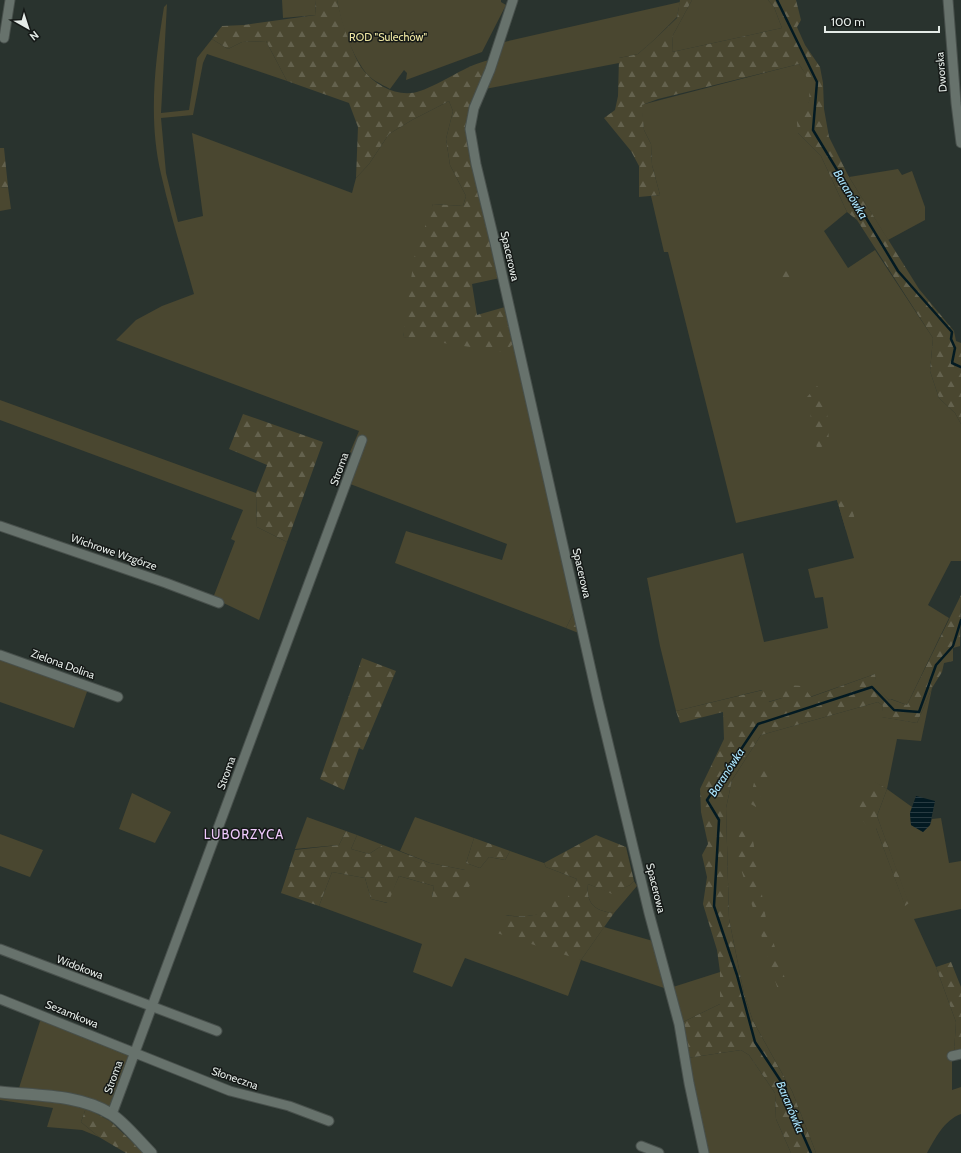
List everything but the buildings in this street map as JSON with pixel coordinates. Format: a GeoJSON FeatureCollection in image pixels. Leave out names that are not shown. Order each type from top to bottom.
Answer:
{"type":"FeatureCollection","features":[{"type":"Feature","properties":{"kind":"street"},"geometry":{"type":"LineString","coordinates":[[4,38],[10,0]]}},
{"type":"Feature","properties":{"kind":"street","name":"Spacerowa"},"geometry":{"type":"LineString","coordinates":[[513,0],[490,70],[474,108],[470,129],[476,164],[598,701],[649,913],[679,1024],[689,1083],[704,1153]]}},
{"type":"Feature","properties":{"kind":"street","name":"Dworska"},"geometry":{"type":"LineString","coordinates":[[948,0],[956,102],[961,143]]}},
{"type":"Feature","properties":{"kind":"street","name":"Stroma"},"geometry":{"type":"LineString","coordinates":[[112,1114],[362,440]]}},
{"type":"Feature","properties":{"kind":"street","name":"Wichrowe Wzgórze"},"geometry":{"type":"LineString","coordinates":[[0,526],[166,583],[219,603]]}},
{"type":"Feature","properties":{"kind":"street","name":"Zielona Dolina"},"geometry":{"type":"LineString","coordinates":[[0,655],[118,697]]}},
{"type":"Feature","properties":{"kind":"street","name":"Widokowa"},"geometry":{"type":"LineString","coordinates":[[0,949],[217,1031]]}},
{"type":"Feature","properties":{"kind":"street","name":"Sezamkowa"},"geometry":{"type":"LineString","coordinates":[[0,999],[135,1052]]}},
{"type":"Feature","properties":{"kind":"street","name":"Słoneczna"},"geometry":{"type":"LineString","coordinates":[[135,1052],[230,1091],[289,1106],[329,1121]]}},
{"type":"Feature","properties":{"kind":"street"},"geometry":{"type":"LineString","coordinates":[[0,1092],[63,1098],[94,1106],[112,1114],[150,1153]]}},
{"type":"Feature","properties":{"kind":"street"},"geometry":{"type":"LineString","coordinates":[[641,1146],[659,1153]]}},
{"type":"Feature","properties":{"kind":"green space"},"geometry":{"type":"Polygon","coordinates":[[[282,0],[315,0],[316,15],[283,18],[282,0]]]}},
{"type":"Feature","properties":{"kind":"green space"},"geometry":{"type":"Polygon","coordinates":[[[315,0],[337,0],[341,17],[355,56],[369,77],[389,90],[405,93],[420,91],[481,62],[490,60],[467,127],[500,278],[472,284],[477,315],[505,307],[514,343],[504,352],[403,337],[414,258],[433,204],[463,206],[466,196],[450,165],[446,139],[453,111],[449,101],[389,134],[369,164],[356,178],[358,127],[349,103],[287,81],[266,41],[242,42],[228,49],[212,39],[222,26],[244,25],[316,15],[315,0]]]}},
{"type":"Feature","properties":{"kind":"green space","name":"ROD \"Sulechów\""},"geometry":{"type":"Polygon","coordinates":[[[337,0],[501,0],[501,2],[506,5],[482,52],[406,80],[407,73],[404,70],[390,89],[368,76],[358,62],[347,36],[337,0]]]}},
{"type":"Feature","properties":{"kind":"green space"},"geometry":{"type":"Polygon","coordinates":[[[680,0],[692,0],[673,35],[672,52],[782,28],[774,7],[768,0],[796,0],[801,20],[797,27],[805,45],[820,67],[823,83],[824,109],[829,137],[849,177],[919,289],[954,331],[956,341],[961,343],[961,424],[955,413],[939,398],[930,371],[933,338],[857,220],[847,212],[821,156],[798,133],[796,113],[809,102],[808,82],[799,64],[658,99],[642,105],[644,130],[651,144],[652,165],[660,195],[639,197],[639,166],[631,151],[604,118],[615,110],[618,96],[619,58],[638,54],[654,40],[677,18],[680,0]]]}},
{"type":"Feature","properties":{"kind":"green space"},"geometry":{"type":"Polygon","coordinates":[[[692,0],[768,0],[774,7],[782,28],[672,52],[673,35],[692,0]]]}},
{"type":"Feature","properties":{"kind":"green space"},"geometry":{"type":"Polygon","coordinates":[[[680,2],[677,17],[654,40],[638,54],[619,58],[619,63],[485,89],[504,42],[680,2]]]}},
{"type":"Feature","properties":{"kind":"green space"},"geometry":{"type":"Polygon","coordinates":[[[167,4],[161,113],[189,110],[197,58],[212,39],[228,49],[242,42],[266,41],[287,81],[207,54],[203,63],[193,115],[161,118],[166,173],[178,222],[203,216],[192,133],[352,193],[356,178],[369,164],[389,134],[449,101],[453,111],[446,139],[450,165],[466,196],[463,206],[433,204],[403,337],[514,343],[575,610],[566,628],[395,563],[406,531],[502,560],[507,544],[345,482],[355,455],[350,452],[359,431],[116,340],[136,320],[162,306],[194,294],[172,219],[161,174],[155,132],[154,90],[164,7],[167,4]]]}},
{"type":"Feature","properties":{"kind":"green space"},"geometry":{"type":"Polygon","coordinates":[[[799,64],[809,80],[810,94],[808,107],[798,133],[821,156],[847,212],[824,231],[848,268],[875,250],[933,338],[930,371],[939,398],[955,413],[961,424],[961,561],[951,561],[928,605],[949,618],[907,705],[891,699],[889,700],[876,687],[875,674],[810,697],[782,698],[768,702],[762,690],[676,711],[660,646],[647,578],[743,553],[764,642],[828,628],[823,597],[815,598],[808,569],[854,558],[837,500],[736,523],[668,252],[664,252],[651,196],[660,195],[652,165],[651,144],[644,130],[641,105],[799,64]]]}},
{"type":"Feature","properties":{"kind":"green space"},"geometry":{"type":"Polygon","coordinates":[[[0,148],[4,148],[8,187],[0,188],[0,148]]]}},
{"type":"Feature","properties":{"kind":"green space"},"geometry":{"type":"Polygon","coordinates":[[[898,169],[902,175],[912,171],[925,207],[925,220],[888,240],[849,177],[898,169]]]}},
{"type":"Feature","properties":{"kind":"green space"},"geometry":{"type":"Polygon","coordinates":[[[8,187],[11,209],[0,211],[0,188],[8,187]]]}},
{"type":"Feature","properties":{"kind":"green space"},"geometry":{"type":"Polygon","coordinates":[[[792,267],[795,272],[788,278],[775,278],[774,269],[792,267]]]}},
{"type":"Feature","properties":{"kind":"green space"},"geometry":{"type":"Polygon","coordinates":[[[817,386],[826,396],[829,442],[817,449],[807,397],[817,386]]]}},
{"type":"Feature","properties":{"kind":"green space"},"geometry":{"type":"Polygon","coordinates":[[[0,400],[256,493],[257,527],[287,542],[259,620],[213,598],[235,541],[231,539],[243,510],[0,420],[0,400]]]}},
{"type":"Feature","properties":{"kind":"green space"},"geometry":{"type":"Polygon","coordinates":[[[243,414],[323,442],[287,542],[257,527],[256,493],[267,465],[229,449],[243,414]]]}},
{"type":"Feature","properties":{"kind":"green space"},"geometry":{"type":"Polygon","coordinates":[[[843,496],[850,500],[855,520],[846,530],[837,500],[843,496]]]}},
{"type":"Feature","properties":{"kind":"green space"},"geometry":{"type":"Polygon","coordinates":[[[961,595],[960,646],[953,648],[953,661],[944,663],[942,672],[932,688],[917,723],[881,717],[883,706],[878,702],[761,735],[732,780],[726,808],[729,919],[744,994],[753,1021],[792,1091],[816,1153],[791,1153],[776,1119],[775,1093],[749,1055],[741,1050],[687,1058],[683,1022],[720,1004],[720,972],[717,950],[703,904],[707,877],[702,855],[708,844],[701,812],[700,789],[724,739],[723,712],[680,723],[676,711],[763,690],[769,702],[782,698],[786,685],[803,686],[811,697],[875,674],[877,687],[889,700],[890,699],[907,705],[961,595]]]}},
{"type":"Feature","properties":{"kind":"green space"},"geometry":{"type":"Polygon","coordinates":[[[575,610],[581,634],[566,628],[575,610]]]}},
{"type":"Feature","properties":{"kind":"green space"},"geometry":{"type":"Polygon","coordinates":[[[0,656],[88,689],[74,728],[0,702],[0,656]]]}},
{"type":"Feature","properties":{"kind":"green space"},"geometry":{"type":"Polygon","coordinates":[[[362,658],[396,671],[363,750],[359,748],[344,790],[320,779],[362,658]]]}},
{"type":"Feature","properties":{"kind":"green space"},"geometry":{"type":"Polygon","coordinates":[[[932,688],[921,741],[897,739],[887,789],[912,807],[910,813],[911,825],[923,832],[930,825],[932,819],[941,818],[949,863],[961,861],[961,909],[914,919],[936,967],[956,1022],[954,1053],[952,1058],[952,1090],[961,1087],[961,1114],[945,1125],[927,1153],[816,1153],[792,1091],[753,1021],[744,994],[729,919],[726,808],[732,780],[761,735],[878,702],[883,706],[882,717],[917,723],[932,688]],[[872,781],[876,828],[905,905],[908,902],[877,816],[887,789],[872,781]]]}},
{"type":"Feature","properties":{"kind":"green space"},"geometry":{"type":"Polygon","coordinates":[[[759,762],[772,767],[756,807],[749,803],[759,762]]]}},
{"type":"Feature","properties":{"kind":"green space"},"geometry":{"type":"Polygon","coordinates":[[[872,780],[887,789],[877,816],[909,903],[905,906],[876,828],[866,825],[857,812],[872,780]]]}},
{"type":"Feature","properties":{"kind":"green space"},"geometry":{"type":"Polygon","coordinates":[[[132,793],[171,812],[155,843],[119,829],[132,793]]]}},
{"type":"Feature","properties":{"kind":"green space"},"geometry":{"type":"Polygon","coordinates":[[[307,817],[346,831],[339,845],[295,849],[307,817]]]}},
{"type":"Feature","properties":{"kind":"green space"},"geometry":{"type":"Polygon","coordinates":[[[415,817],[474,838],[466,863],[480,868],[489,857],[505,860],[510,851],[544,863],[546,867],[577,879],[569,897],[556,908],[548,912],[530,916],[505,915],[581,960],[568,996],[465,958],[452,987],[413,972],[422,944],[319,906],[332,872],[365,878],[371,899],[387,903],[399,876],[434,886],[432,897],[465,870],[430,863],[400,851],[415,817]]]}},
{"type":"Feature","properties":{"kind":"green space"},"geometry":{"type":"Polygon","coordinates":[[[751,828],[766,919],[787,985],[778,990],[737,856],[739,831],[751,828]]]}},
{"type":"Feature","properties":{"kind":"green space"},"geometry":{"type":"Polygon","coordinates":[[[346,831],[357,835],[351,849],[369,854],[383,845],[430,863],[465,870],[473,882],[458,900],[432,897],[434,886],[399,876],[388,903],[371,899],[365,878],[332,872],[319,906],[281,893],[295,850],[339,845],[346,831]]]}},
{"type":"Feature","properties":{"kind":"green space"},"geometry":{"type":"Polygon","coordinates":[[[0,834],[43,850],[30,877],[0,866],[0,834]]]}},
{"type":"Feature","properties":{"kind":"green space"},"geometry":{"type":"Polygon","coordinates":[[[357,835],[383,845],[369,854],[351,849],[357,835]]]}},
{"type":"Feature","properties":{"kind":"green space"},"geometry":{"type":"Polygon","coordinates":[[[596,835],[626,847],[634,881],[630,885],[612,894],[588,884],[589,897],[593,905],[607,912],[614,913],[581,960],[497,933],[505,915],[530,916],[542,913],[554,908],[546,903],[550,898],[568,897],[577,879],[546,867],[544,863],[596,835]]]}},
{"type":"Feature","properties":{"kind":"green space"},"geometry":{"type":"Polygon","coordinates":[[[474,838],[510,851],[505,860],[489,857],[480,868],[466,863],[474,838]]]}},
{"type":"Feature","properties":{"kind":"green space"},"geometry":{"type":"Polygon","coordinates":[[[634,881],[637,886],[614,913],[597,908],[590,901],[588,884],[612,893],[630,885],[634,881]]]}},
{"type":"Feature","properties":{"kind":"green space"},"geometry":{"type":"Polygon","coordinates":[[[604,927],[653,941],[667,989],[581,960],[604,927]]]}},
{"type":"Feature","properties":{"kind":"green space"},"geometry":{"type":"Polygon","coordinates":[[[951,962],[961,987],[961,1051],[954,1053],[956,1022],[936,967],[951,962]]]}},
{"type":"Feature","properties":{"kind":"green space"},"geometry":{"type":"Polygon","coordinates":[[[720,972],[720,1004],[683,1022],[673,987],[720,972]]]}},
{"type":"Feature","properties":{"kind":"green space"},"geometry":{"type":"Polygon","coordinates":[[[41,1018],[130,1054],[110,1109],[51,1093],[19,1088],[41,1018]]]}},
{"type":"Feature","properties":{"kind":"green space"},"geometry":{"type":"Polygon","coordinates":[[[741,1050],[749,1055],[775,1093],[776,1119],[791,1153],[707,1153],[687,1058],[741,1050]]]}},
{"type":"Feature","properties":{"kind":"green space"},"geometry":{"type":"Polygon","coordinates":[[[0,1096],[55,1101],[86,1108],[81,1122],[99,1137],[82,1130],[47,1127],[53,1108],[0,1100],[0,1096]]]}},
{"type":"Feature","properties":{"kind":"green space"},"geometry":{"type":"Polygon","coordinates":[[[86,1108],[110,1121],[144,1153],[126,1153],[99,1137],[81,1122],[86,1108]]]}},
{"type":"Feature","properties":{"kind":"water"},"geometry":{"type":"Polygon","coordinates":[[[916,796],[935,801],[930,825],[923,832],[911,825],[910,813],[916,796]]]}},
{"type":"Feature","properties":{"kind":"waterway","name":"Baranówka"},"geometry":{"type":"LineString","coordinates":[[777,0],[817,82],[813,130],[898,271],[952,332],[951,339],[955,348],[952,363],[961,367]]}},
{"type":"Feature","properties":{"kind":"waterway","name":"Baranówka"},"geometry":{"type":"LineString","coordinates":[[811,1153],[785,1094],[786,1089],[755,1042],[737,975],[714,906],[719,820],[707,800],[758,724],[872,687],[894,710],[919,712],[936,665],[953,646],[961,620]]}},
{"type":"Feature","properties":{"kind":"district","name":"LUBORZYCA"},"geometry":{"type":"Point","coordinates":[244,834]}}]}
